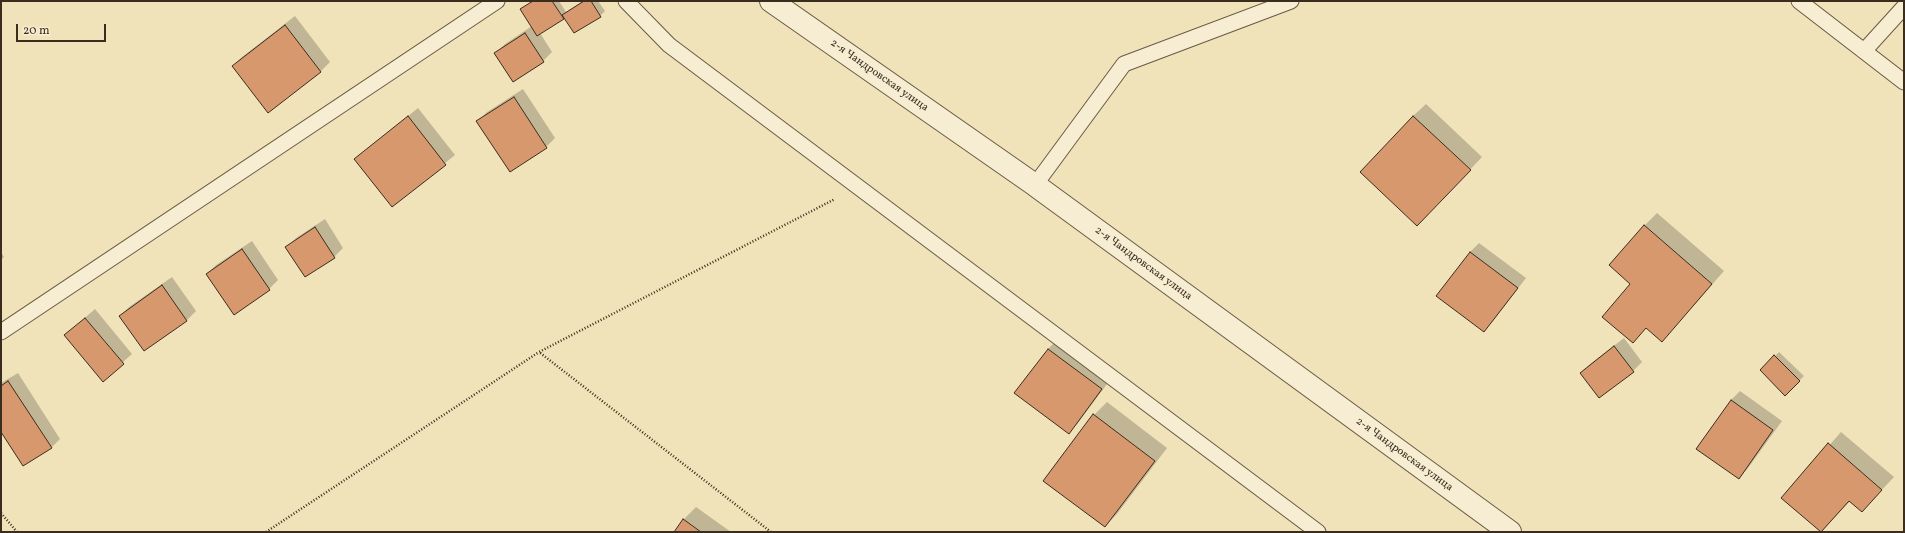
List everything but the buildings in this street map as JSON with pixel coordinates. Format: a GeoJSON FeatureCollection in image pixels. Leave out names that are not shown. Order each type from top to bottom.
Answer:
{"type":"FeatureCollection","features":[{"type":"Feature","properties":{"kind":"street","name":"2-я Чандровская улица"},"geometry":{"type":"LineString","coordinates":[[771,1],[1035,185],[1510,532]]}},
{"type":"Feature","properties":{"kind":"lane"},"geometry":{"type":"LineString","coordinates":[[1,332],[497,1]]}},
{"type":"Feature","properties":{"kind":"lane"},"geometry":{"type":"LineString","coordinates":[[626,1],[669,45],[1318,532]]}},
{"type":"Feature","properties":{"kind":"lane"},"geometry":{"type":"LineString","coordinates":[[1035,185],[1124,64],[1291,1]]}},
{"type":"Feature","properties":{"kind":"lane"},"geometry":{"type":"LineString","coordinates":[[1799,1],[1904,82]]}},
{"type":"Feature","properties":{"kind":"lane"},"geometry":{"type":"LineString","coordinates":[[1864,51],[1904,7]]}},
{"type":"Feature","properties":{"kind":"path"},"geometry":{"type":"LineString","coordinates":[[266,532],[540,352],[858,187]]}},
{"type":"Feature","properties":{"kind":"path"},"geometry":{"type":"LineString","coordinates":[[540,352],[771,532]]}},
{"type":"Feature","properties":{"kind":"path"},"geometry":{"type":"LineString","coordinates":[[1,513],[18,532]]}}]}
